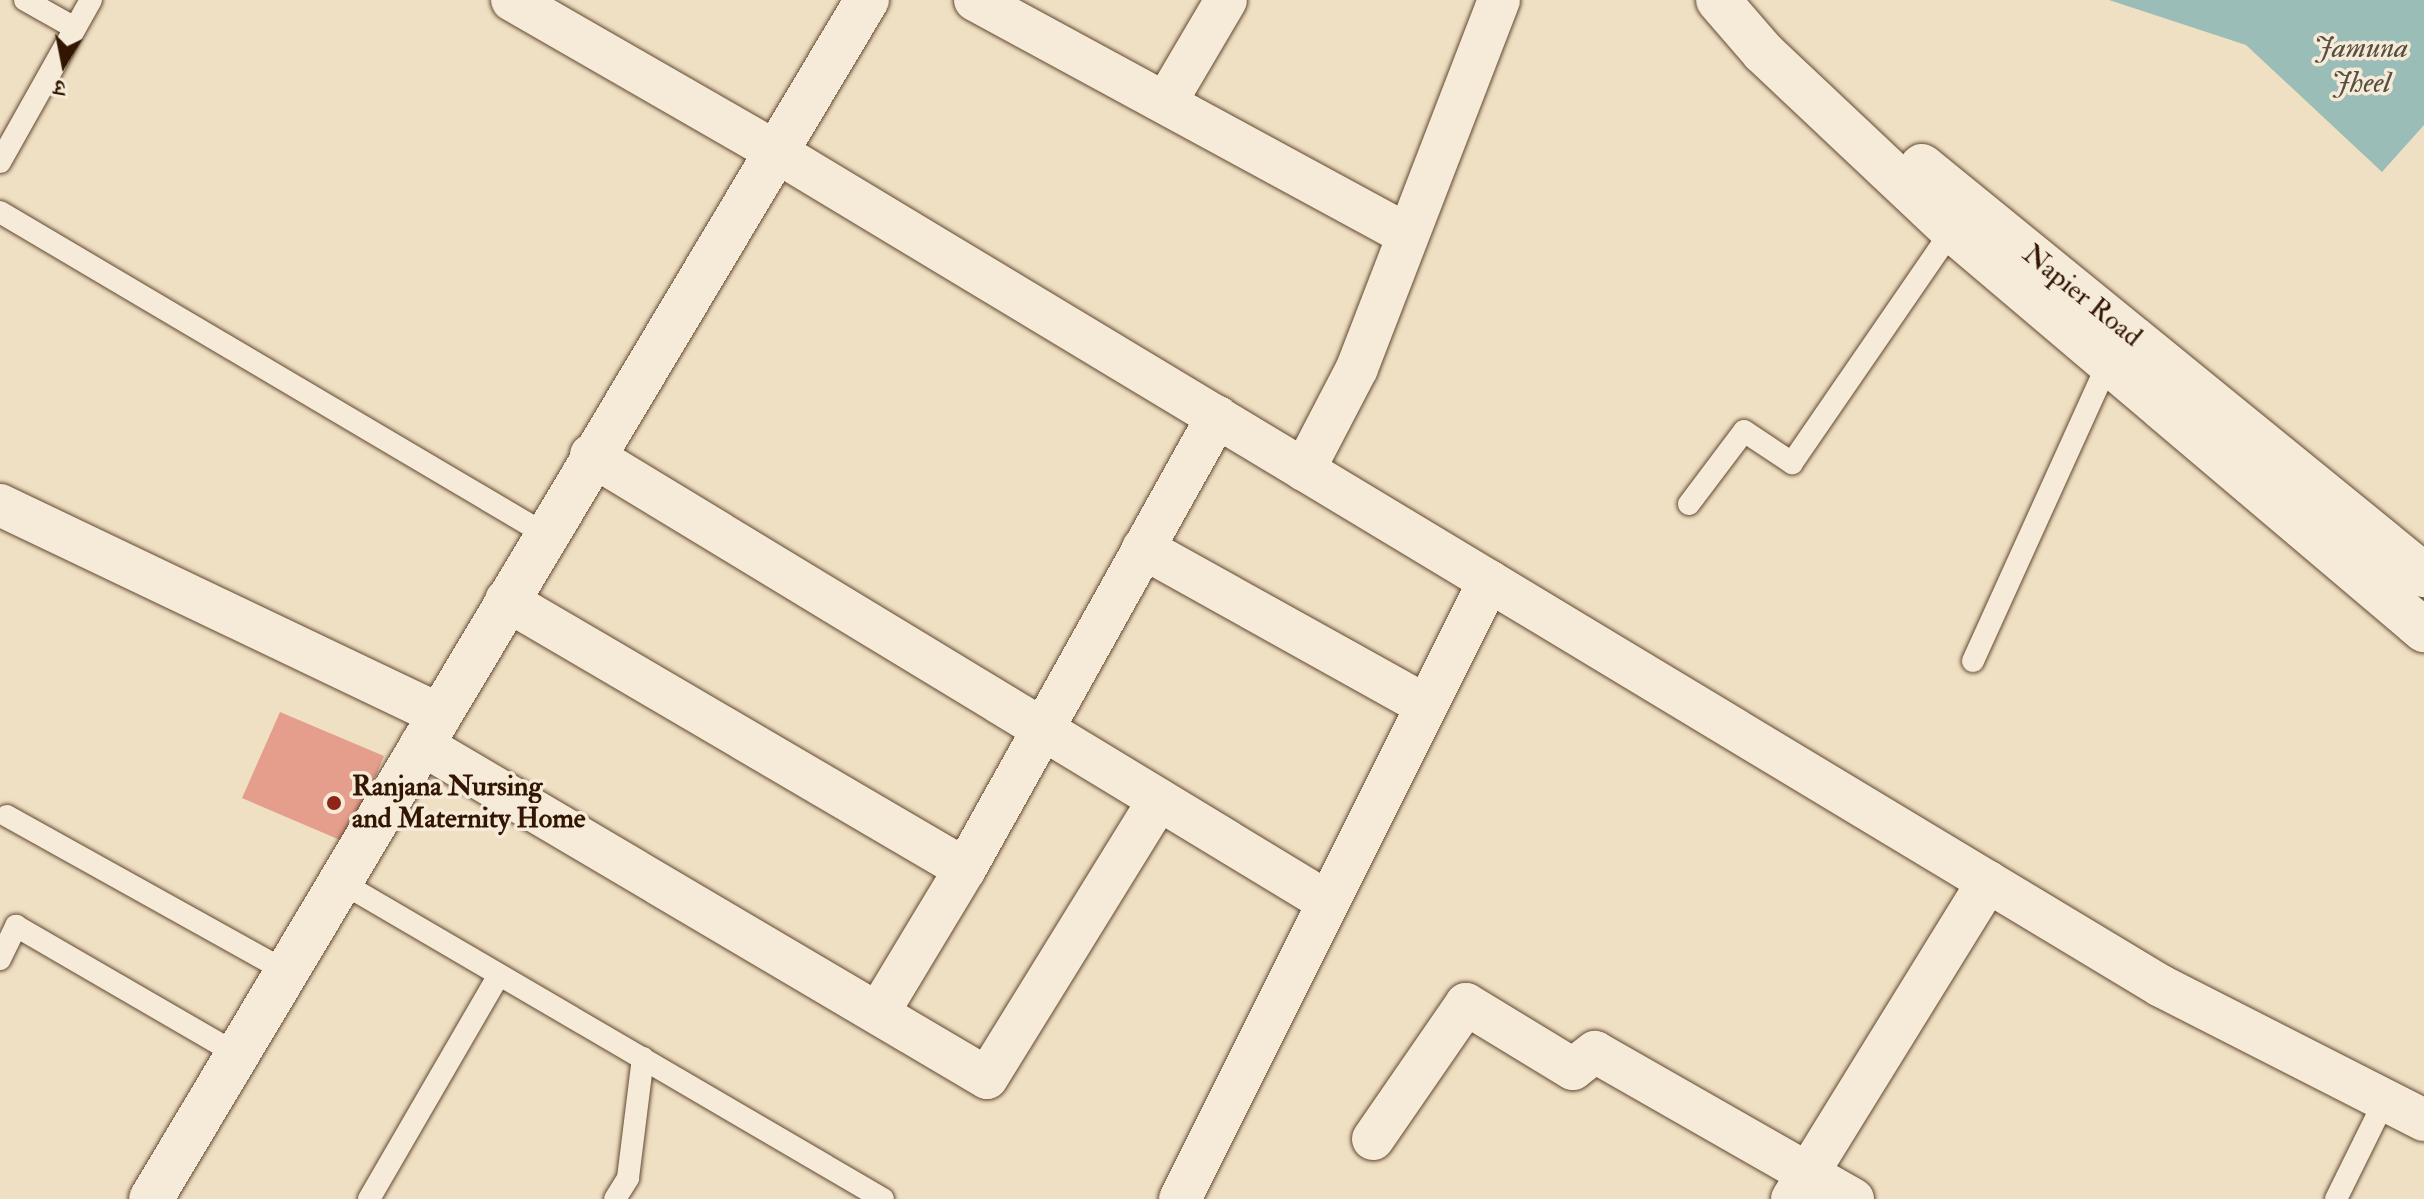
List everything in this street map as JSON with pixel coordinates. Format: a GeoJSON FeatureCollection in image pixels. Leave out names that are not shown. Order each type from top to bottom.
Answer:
{"type":"FeatureCollection","features":[{"type":"Feature","properties":{"kind":"main road"},"geometry":{"type":"LineString","coordinates":[[151,1199],[591,455],[867,0]]}},
{"type":"Feature","properties":{"kind":"main road"},"geometry":{"type":"LineString","coordinates":[[1718,0],[1763,52],[1952,230],[2424,630]]}},
{"type":"Feature","properties":{"kind":"main road","name":"Napier Road"},"geometry":{"type":"LineString","coordinates":[[1757,0],[1891,140],[2424,575]]}},
{"type":"Feature","properties":{"kind":"street"},"geometry":{"type":"LineString","coordinates":[[512,0],[775,151],[2161,986],[2424,1120]]}},
{"type":"Feature","properties":{"kind":"street"},"geometry":{"type":"LineString","coordinates":[[975,0],[1407,235]]}},
{"type":"Feature","properties":{"kind":"street"},"geometry":{"type":"LineString","coordinates":[[1166,102],[1226,0]]}},
{"type":"Feature","properties":{"kind":"street"},"geometry":{"type":"LineString","coordinates":[[1304,470],[1357,368],[1499,0]]}},
{"type":"Feature","properties":{"kind":"street"},"geometry":{"type":"LineString","coordinates":[[878,1013],[965,869],[1217,417]]}},
{"type":"Feature","properties":{"kind":"street"},"geometry":{"type":"LineString","coordinates":[[591,455],[1326,901]]}},
{"type":"Feature","properties":{"kind":"street"},"geometry":{"type":"LineString","coordinates":[[0,505],[429,729],[878,1013],[987,1078],[1159,800]]}},
{"type":"Feature","properties":{"kind":"street"},"geometry":{"type":"LineString","coordinates":[[1143,548],[1425,705]]}},
{"type":"Feature","properties":{"kind":"street"},"geometry":{"type":"LineString","coordinates":[[1180,1199],[1326,901],[1489,581]]}},
{"type":"Feature","properties":{"kind":"street"},"geometry":{"type":"LineString","coordinates":[[506,600],[965,869]]}},
{"type":"Feature","properties":{"kind":"street"},"geometry":{"type":"LineString","coordinates":[[1800,1186],[1988,882]]}},
{"type":"Feature","properties":{"kind":"street"},"geometry":{"type":"LineString","coordinates":[[1373,1139],[1466,1004],[1573,1069],[1595,1052],[1800,1186],[1853,1199]]}},
{"type":"Feature","properties":{"kind":"lane"},"geometry":{"type":"LineString","coordinates":[[25,0],[75,28]]}},
{"type":"Feature","properties":{"kind":"lane"},"geometry":{"type":"LineString","coordinates":[[0,162],[91,0]]}},
{"type":"Feature","properties":{"kind":"lane"},"geometry":{"type":"LineString","coordinates":[[0,212],[545,534]]}},
{"type":"Feature","properties":{"kind":"lane"},"geometry":{"type":"LineString","coordinates":[[1689,504],[1744,431],[1792,463],[1952,230]]}},
{"type":"Feature","properties":{"kind":"lane"},"geometry":{"type":"LineString","coordinates":[[1973,661],[2109,361]]}},
{"type":"Feature","properties":{"kind":"lane"},"geometry":{"type":"LineString","coordinates":[[7,816],[286,971]]}},
{"type":"Feature","properties":{"kind":"lane"},"geometry":{"type":"LineString","coordinates":[[339,881],[883,1199]]}},
{"type":"Feature","properties":{"kind":"lane"},"geometry":{"type":"LineString","coordinates":[[0,959],[16,926],[237,1054]]}},
{"type":"Feature","properties":{"kind":"lane"},"geometry":{"type":"LineString","coordinates":[[369,1199],[499,975]]}},
{"type":"Feature","properties":{"kind":"lane"},"geometry":{"type":"LineString","coordinates":[[615,1199],[628,1178],[643,1058]]}},
{"type":"Feature","properties":{"kind":"lane"},"geometry":{"type":"LineString","coordinates":[[2336,1199],[2385,1100]]}},
{"type":"Feature","properties":{"kind":"water","name":"Jamuna Jheel"},"geometry":{"type":"Polygon","coordinates":[[[2109,0],[2424,0],[2424,125],[2382,172],[2246,45],[2109,0]]]}},
{"type":"Feature","properties":{"kind":"building"},"geometry":{"type":"Polygon","coordinates":[[[280,712],[384,756],[347,843],[242,798],[280,712]]]}},
{"type":"Feature","properties":{"kind":"place","name":"Ranjana Nursing and Maternity Home"},"geometry":{"type":"Point","coordinates":[334,803]}}]}
